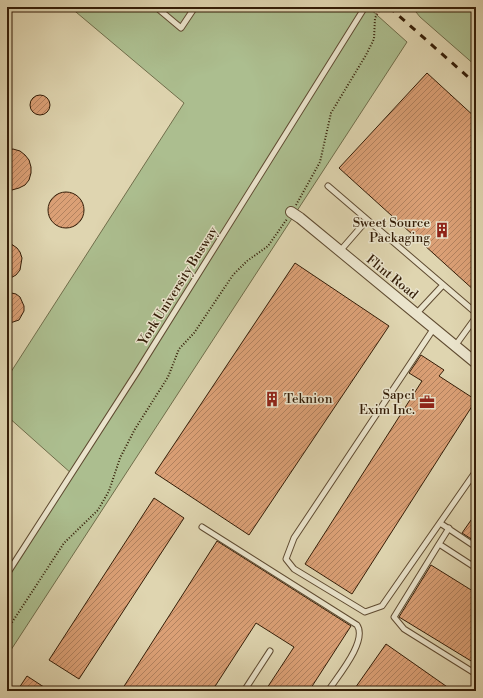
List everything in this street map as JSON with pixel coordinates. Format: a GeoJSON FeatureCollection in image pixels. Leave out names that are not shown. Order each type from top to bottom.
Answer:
{"type":"FeatureCollection","features":[{"type":"Feature","properties":{"kind":"street","name":"Flint Road"},"geometry":{"type":"LineString","coordinates":[[291,212],[476,363]]}},
{"type":"Feature","properties":{"kind":"lane"},"geometry":{"type":"LineString","coordinates":[[156,7],[181,28],[195,7]]}},
{"type":"Feature","properties":{"kind":"lane","name":"York University Busway"},"geometry":{"type":"LineString","coordinates":[[7,574],[137,372],[364,7]]}},
{"type":"Feature","properties":{"kind":"lane"},"geometry":{"type":"LineString","coordinates":[[328,186],[476,313]]}},
{"type":"Feature","properties":{"kind":"lane"},"geometry":{"type":"LineString","coordinates":[[340,251],[367,220]]}},
{"type":"Feature","properties":{"kind":"lane"},"geometry":{"type":"LineString","coordinates":[[416,314],[443,285]]}},
{"type":"Feature","properties":{"kind":"lane"},"geometry":{"type":"LineString","coordinates":[[455,346],[476,316]]}},
{"type":"Feature","properties":{"kind":"lane"},"geometry":{"type":"LineString","coordinates":[[434,328],[294,538],[286,559],[294,569],[365,612],[382,606],[476,471]]}},
{"type":"Feature","properties":{"kind":"lane"},"geometry":{"type":"LineString","coordinates":[[440,523],[476,547]]}},
{"type":"Feature","properties":{"kind":"lane"},"geometry":{"type":"LineString","coordinates":[[202,527],[357,625],[360,636],[356,648],[328,691]]}},
{"type":"Feature","properties":{"kind":"lane"},"geometry":{"type":"LineString","coordinates":[[449,528],[394,617],[404,629],[476,674]]}},
{"type":"Feature","properties":{"kind":"lane"},"geometry":{"type":"LineString","coordinates":[[439,544],[476,568]]}},
{"type":"Feature","properties":{"kind":"lane"},"geometry":{"type":"LineString","coordinates":[[244,691],[270,651]]}},
{"type":"Feature","properties":{"kind":"path"},"geometry":{"type":"LineString","coordinates":[[7,630],[64,543],[98,510],[109,491],[120,458],[135,429],[168,378],[179,349],[194,333],[232,275],[247,260],[268,246],[310,182],[320,162],[332,113],[374,39],[375,18],[381,7]]}},
{"type":"Feature","properties":{"kind":"green space"},"geometry":{"type":"Polygon","coordinates":[[[70,7],[368,7],[407,42],[7,656],[7,573],[72,474],[7,416],[7,378],[184,103],[70,7]]]}},
{"type":"Feature","properties":{"kind":"green space"},"geometry":{"type":"Polygon","coordinates":[[[412,7],[476,7],[476,66],[420,17],[412,7]]]}},
{"type":"Feature","properties":{"kind":"building","name":"Sweet Source Packaging"},"geometry":{"type":"Polygon","coordinates":[[[427,73],[476,118],[476,292],[339,168],[427,73]]]}},
{"type":"Feature","properties":{"kind":"building"},"geometry":{"type":"Polygon","coordinates":[[[40,95],[47,98],[50,105],[47,112],[40,115],[33,112],[30,105],[33,98],[40,95]]]}},
{"type":"Feature","properties":{"kind":"building"},"geometry":{"type":"Polygon","coordinates":[[[13,149],[20,151],[29,160],[31,173],[29,180],[25,185],[12,190],[7,189],[7,150],[13,149]]]}},
{"type":"Feature","properties":{"kind":"building"},"geometry":{"type":"Polygon","coordinates":[[[70,192],[79,197],[83,203],[83,217],[79,223],[70,228],[62,228],[53,223],[49,217],[48,206],[53,197],[59,193],[70,192]]]}},
{"type":"Feature","properties":{"kind":"building"},"geometry":{"type":"Polygon","coordinates":[[[7,241],[17,248],[22,258],[20,270],[16,275],[7,280],[7,241]]]}},
{"type":"Feature","properties":{"kind":"building","name":"Teknion"},"geometry":{"type":"Polygon","coordinates":[[[295,263],[389,326],[249,535],[155,473],[295,263]]]}},
{"type":"Feature","properties":{"kind":"building"},"geometry":{"type":"Polygon","coordinates":[[[7,292],[16,294],[20,297],[24,306],[24,311],[19,320],[7,324],[7,292]]]}},
{"type":"Feature","properties":{"kind":"building"},"geometry":{"type":"Polygon","coordinates":[[[421,355],[444,370],[439,376],[476,400],[352,594],[305,564],[422,381],[409,373],[421,355]]]}},
{"type":"Feature","properties":{"kind":"building"},"geometry":{"type":"Polygon","coordinates":[[[154,498],[184,518],[79,679],[49,660],[154,498]]]}},
{"type":"Feature","properties":{"kind":"building"},"geometry":{"type":"Polygon","coordinates":[[[476,513],[476,542],[462,533],[476,513]]]}},
{"type":"Feature","properties":{"kind":"building"},"geometry":{"type":"Polygon","coordinates":[[[217,541],[351,626],[309,691],[265,691],[294,647],[256,623],[212,691],[121,691],[217,541]]]}},
{"type":"Feature","properties":{"kind":"building"},"geometry":{"type":"Polygon","coordinates":[[[431,565],[476,593],[476,664],[399,617],[431,565]]]}},
{"type":"Feature","properties":{"kind":"building"},"geometry":{"type":"Polygon","coordinates":[[[386,644],[453,691],[353,691],[386,644]]]}},
{"type":"Feature","properties":{"kind":"building"},"geometry":{"type":"Polygon","coordinates":[[[27,676],[50,691],[17,691],[27,676]]]}},
{"type":"Feature","properties":{"kind":"railway"},"geometry":{"type":"LineString","coordinates":[[389,7],[476,84]]}},
{"type":"Feature","properties":{"kind":"place","name":"Sweet Source Packaging"},"geometry":{"type":"Point","coordinates":[442,230]}},
{"type":"Feature","properties":{"kind":"place","name":"Teknion"},"geometry":{"type":"Point","coordinates":[272,399]}},
{"type":"Feature","properties":{"kind":"place","name":"Sapci Exim Inc."},"geometry":{"type":"Point","coordinates":[427,402]}}]}
